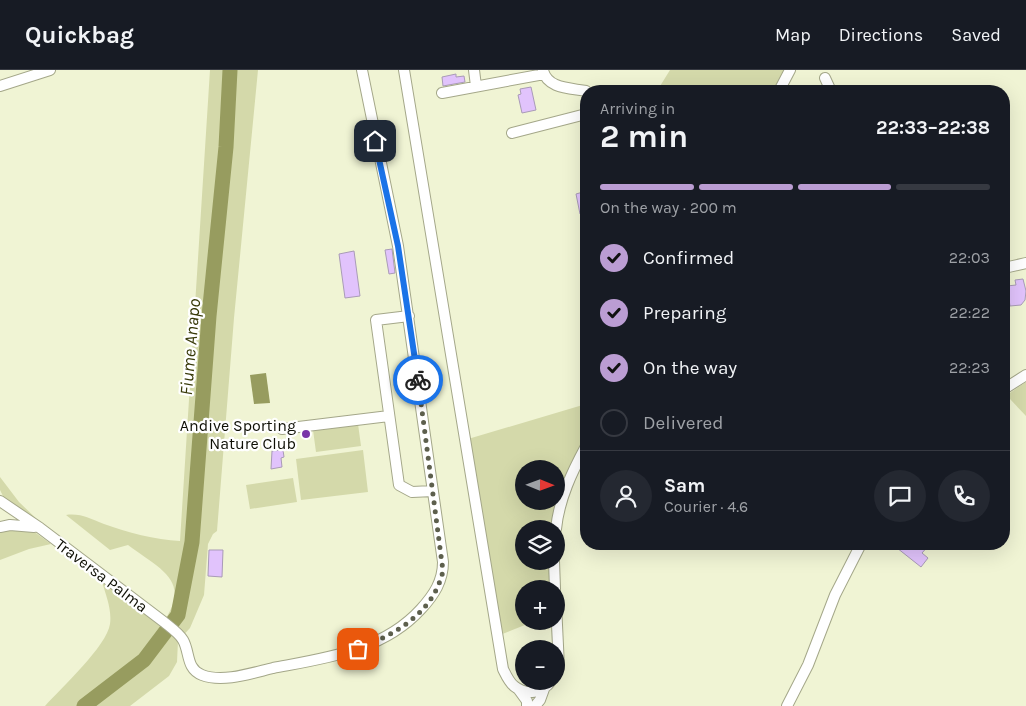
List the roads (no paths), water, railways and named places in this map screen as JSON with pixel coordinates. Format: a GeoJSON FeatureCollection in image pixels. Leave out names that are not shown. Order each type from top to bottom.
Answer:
{"type":"FeatureCollection","features":[{"type":"Feature","properties":{"kind":"street"},"geometry":{"type":"LineString","coordinates":[[0,86],[50,70]]}},
{"type":"Feature","properties":{"kind":"street"},"geometry":{"type":"LineString","coordinates":[[362,70],[398,246],[409,316],[433,492],[412,492],[399,485],[389,416],[376,320],[409,316]]}},
{"type":"Feature","properties":{"kind":"street"},"geometry":{"type":"LineString","coordinates":[[404,70],[503,668],[515,687]]}},
{"type":"Feature","properties":{"kind":"street"},"geometry":{"type":"LineString","coordinates":[[474,70],[476,86]]}},
{"type":"Feature","properties":{"kind":"street"},"geometry":{"type":"LineString","coordinates":[[782,85],[790,70]]}},
{"type":"Feature","properties":{"kind":"street"},"geometry":{"type":"LineString","coordinates":[[442,93],[544,72],[552,84],[580,90]]}},
{"type":"Feature","properties":{"kind":"street"},"geometry":{"type":"LineString","coordinates":[[825,78],[828,85]]}},
{"type":"Feature","properties":{"kind":"street"},"geometry":{"type":"LineString","coordinates":[[512,133],[580,116]]}},
{"type":"Feature","properties":{"kind":"street"},"geometry":{"type":"LineString","coordinates":[[1010,267],[1026,263]]}},
{"type":"Feature","properties":{"kind":"street"},"geometry":{"type":"LineString","coordinates":[[1010,385],[1026,375]]}},
{"type":"Feature","properties":{"kind":"street"},"geometry":{"type":"LineString","coordinates":[[282,429],[389,416]]}},
{"type":"Feature","properties":{"kind":"street"},"geometry":{"type":"LineString","coordinates":[[558,520],[567,484],[580,458]]}},
{"type":"Feature","properties":{"kind":"street","name":"Traversa Palma"},"geometry":{"type":"LineString","coordinates":[[0,501],[40,528],[164,622],[182,638],[186,645],[188,661],[199,674],[212,677],[227,677],[344,655],[388,637],[411,620],[429,601],[440,582],[443,562],[433,492]]}},
{"type":"Feature","properties":{"kind":"street"},"geometry":{"type":"LineString","coordinates":[[0,527],[26,525],[40,528]]}},
{"type":"Feature","properties":{"kind":"street"},"geometry":{"type":"LineString","coordinates":[[787,706],[808,665],[834,595],[857,550]]}},
{"type":"Feature","properties":{"kind":"street"},"geometry":{"type":"LineString","coordinates":[[519,690],[537,692],[540,690]]}},
{"type":"Feature","properties":{"kind":"street"},"geometry":{"type":"LineString","coordinates":[[519,690],[527,701],[527,706]]}},
{"type":"Feature","properties":{"kind":"street"},"geometry":{"type":"LineString","coordinates":[[535,706],[545,690]]}},
{"type":"Feature","properties":{"kind":"waterway","name":"Fiume Anapo"},"geometry":{"type":"LineString","coordinates":[[84,706],[144,660],[178,615],[192,542],[209,316],[226,147],[230,70]]}},
{"type":"Feature","properties":{"kind":"place","name":"Andive Sporting Nature Club"},"geometry":{"type":"Point","coordinates":[306,434]}}]}
